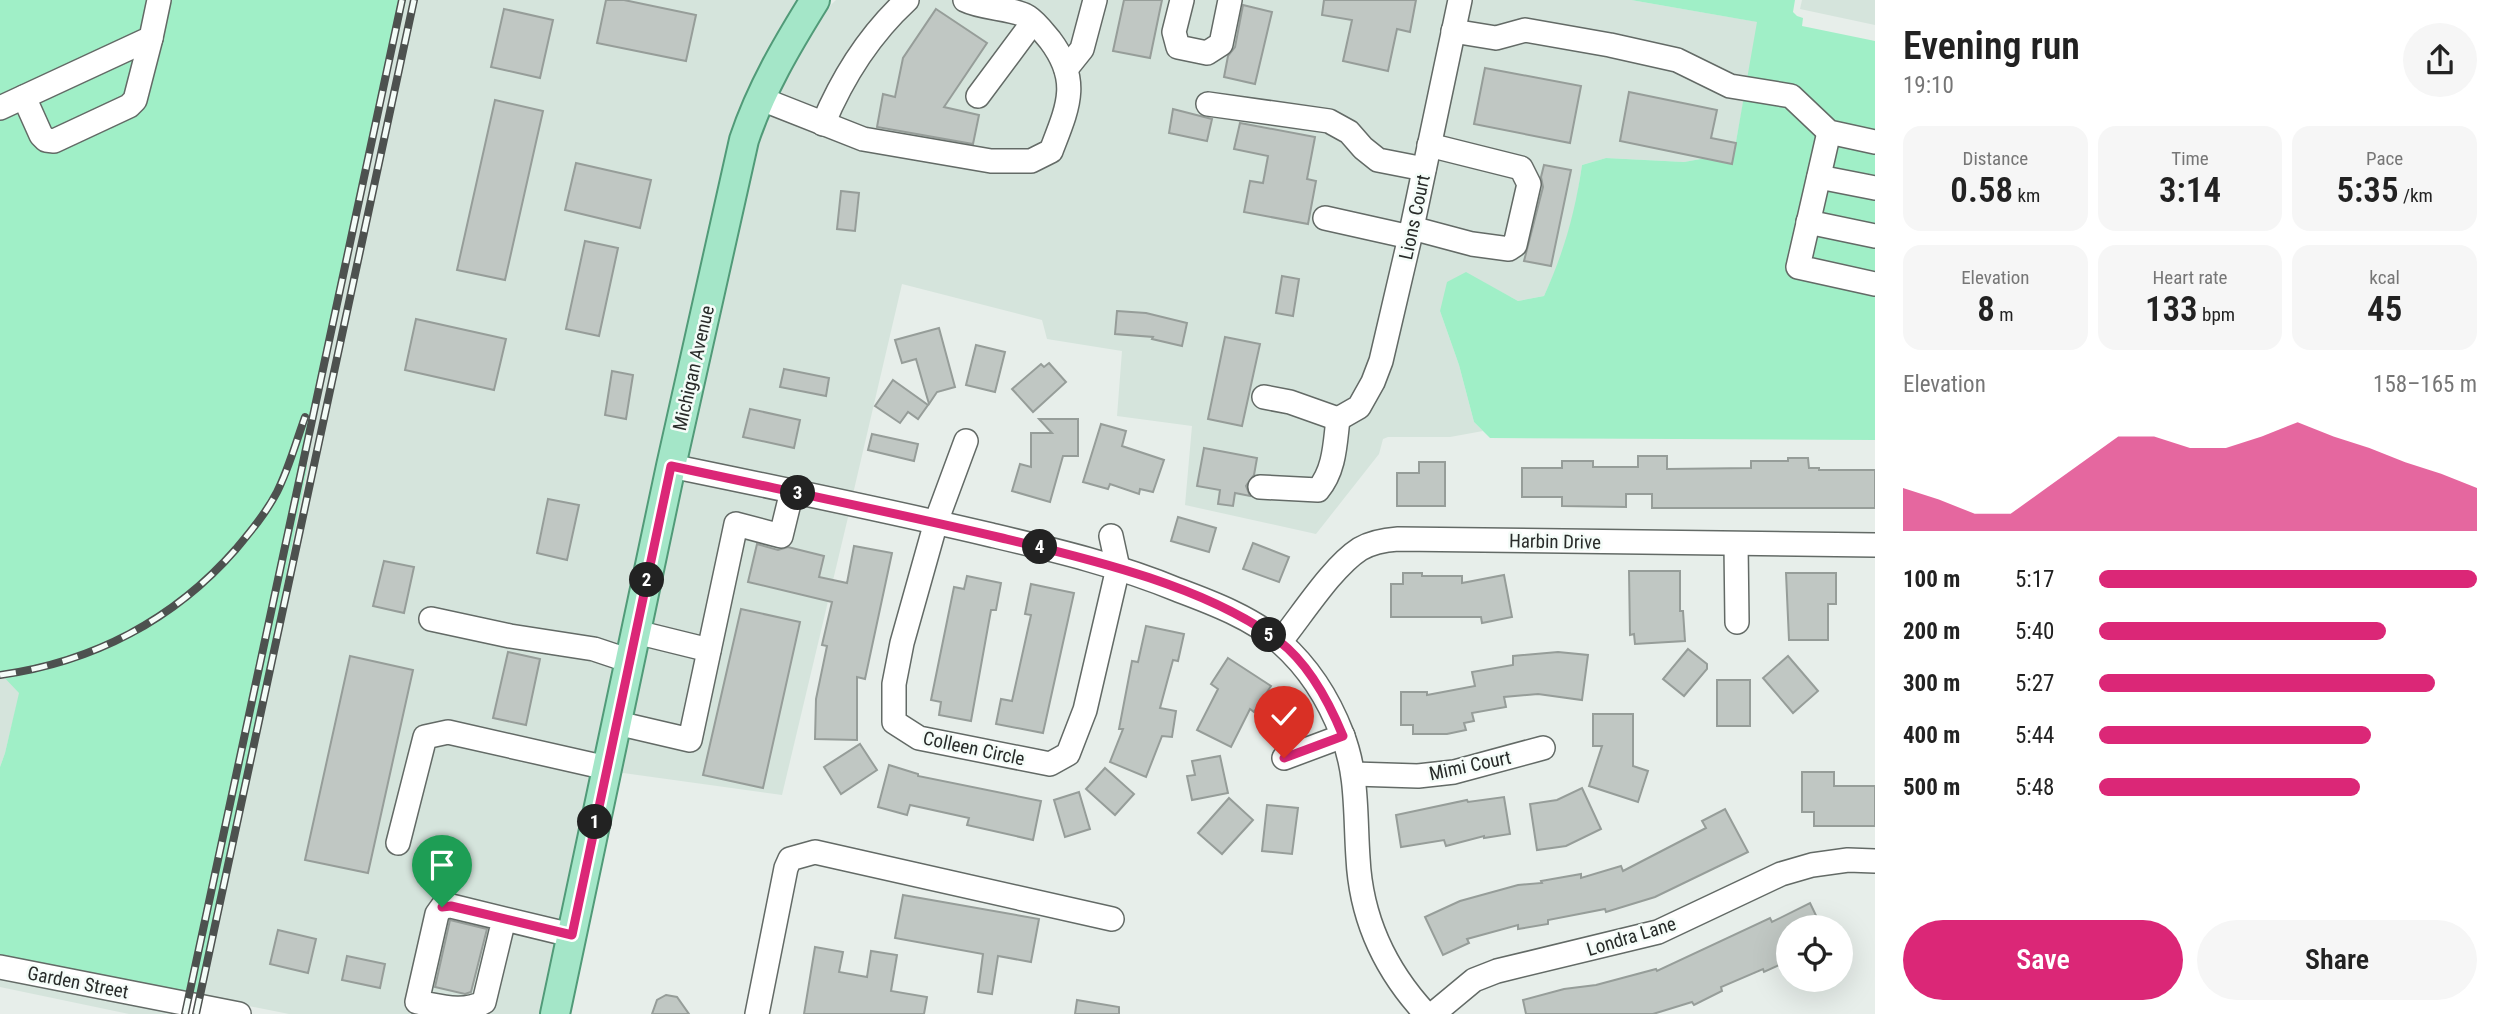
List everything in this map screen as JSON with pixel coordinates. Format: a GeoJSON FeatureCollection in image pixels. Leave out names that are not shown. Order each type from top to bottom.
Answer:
{"type":"FeatureCollection","features":[{"type":"Feature","properties":{"kind":"main road","name":"Michigan Avenue"},"geometry":{"type":"LineString","coordinates":[[555,1014],[671,466],[744,140],[759,98],[808,11],[823,0]]}},
{"type":"Feature","properties":{"kind":"street"},"geometry":{"type":"LineString","coordinates":[[823,124],[848,70],[884,21],[907,0]]}},
{"type":"Feature","properties":{"kind":"street"},"geometry":{"type":"LineString","coordinates":[[759,98],[863,139],[990,162],[1031,161],[1051,151],[1063,120],[1071,86],[1063,57],[1026,16],[965,0]]}},
{"type":"Feature","properties":{"kind":"street"},"geometry":{"type":"LineString","coordinates":[[1066,69],[1082,49],[1095,0]]}},
{"type":"Feature","properties":{"kind":"street"},"geometry":{"type":"LineString","coordinates":[[1182,0],[1174,32],[1178,47],[1207,54],[1221,44],[1230,0]]}},
{"type":"Feature","properties":{"kind":"street","name":"Lions Court"},"geometry":{"type":"LineString","coordinates":[[1338,419],[1359,407],[1381,361],[1460,0]]}},
{"type":"Feature","properties":{"kind":"street"},"geometry":{"type":"LineString","coordinates":[[24,97],[41,135],[46,140],[54,141],[129,106],[135,100],[157,2]]}},
{"type":"Feature","properties":{"kind":"street"},"geometry":{"type":"LineString","coordinates":[[978,96],[1033,22]]}},
{"type":"Feature","properties":{"kind":"street"},"geometry":{"type":"LineString","coordinates":[[1453,31],[1496,38],[1525,30],[1676,60],[1730,86],[1791,96],[1829,132],[1875,142]]}},
{"type":"Feature","properties":{"kind":"street"},"geometry":{"type":"LineString","coordinates":[[0,108],[151,38]]}},
{"type":"Feature","properties":{"kind":"street"},"geometry":{"type":"LineString","coordinates":[[1208,104],[1329,121],[1349,132],[1378,160],[1424,169]]}},
{"type":"Feature","properties":{"kind":"street"},"geometry":{"type":"LineString","coordinates":[[1829,132],[1798,267],[1875,284]]}},
{"type":"Feature","properties":{"kind":"street"},"geometry":{"type":"LineString","coordinates":[[1325,218],[1501,250],[1515,245],[1529,184],[1521,168],[1429,145]]}},
{"type":"Feature","properties":{"kind":"street"},"geometry":{"type":"LineString","coordinates":[[1819,177],[1875,188]]}},
{"type":"Feature","properties":{"kind":"street"},"geometry":{"type":"LineString","coordinates":[[1808,222],[1875,236]]}},
{"type":"Feature","properties":{"kind":"street"},"geometry":{"type":"LineString","coordinates":[[1260,487],[1318,490],[1326,481],[1332,461],[1338,419],[1290,402],[1264,397]]}},
{"type":"Feature","properties":{"kind":"street"},"geometry":{"type":"LineString","coordinates":[[936,522],[967,440]]}},
{"type":"Feature","properties":{"kind":"street"},"geometry":{"type":"LineString","coordinates":[[671,466],[936,522],[1118,568],[1212,603],[1248,621],[1280,642],[1313,679],[1331,707],[1343,736],[1354,774],[1358,861],[1363,900],[1375,939],[1392,972],[1426,1014]]}},
{"type":"Feature","properties":{"kind":"street"},"geometry":{"type":"LineString","coordinates":[[617,723],[690,740],[736,524],[781,536],[792,491]]}},
{"type":"Feature","properties":{"kind":"street","name":"Colleen Circle"},"geometry":{"type":"LineString","coordinates":[[936,522],[902,642],[894,684],[894,722],[919,738],[1050,764],[1068,754],[1085,710],[1118,568]]}},
{"type":"Feature","properties":{"kind":"street"},"geometry":{"type":"LineString","coordinates":[[1111,536],[1118,568]]}},
{"type":"Feature","properties":{"kind":"street","name":"Harbin Drive"},"geometry":{"type":"LineString","coordinates":[[1280,642],[1343,562],[1362,548],[1380,540],[1875,545]]}},
{"type":"Feature","properties":{"kind":"street"},"geometry":{"type":"LineString","coordinates":[[1736,544],[1737,622]]}},
{"type":"Feature","properties":{"kind":"street"},"geometry":{"type":"LineString","coordinates":[[430,619],[510,636],[594,649],[630,661]]}},
{"type":"Feature","properties":{"kind":"street"},"geometry":{"type":"LineString","coordinates":[[636,632],[709,650]]}},
{"type":"Feature","properties":{"kind":"street"},"geometry":{"type":"LineString","coordinates":[[398,843],[425,737],[448,732],[607,768]]}},
{"type":"Feature","properties":{"kind":"street"},"geometry":{"type":"LineString","coordinates":[[1284,758],[1343,736]]}},
{"type":"Feature","properties":{"kind":"street","name":"Mimi Court"},"geometry":{"type":"LineString","coordinates":[[1354,774],[1418,776],[1454,772],[1543,748]]}},
{"type":"Feature","properties":{"kind":"street"},"geometry":{"type":"LineString","coordinates":[[757,1014],[786,868],[790,859],[803,854],[815,852],[1112,919]]}},
{"type":"Feature","properties":{"kind":"street","name":"Londra Lane"},"geometry":{"type":"LineString","coordinates":[[1433,1014],[1474,980],[1497,971],[1658,932],[1781,874],[1812,864],[1848,860],[1875,861]]}},
{"type":"Feature","properties":{"kind":"street"},"geometry":{"type":"LineString","coordinates":[[504,919],[484,1002],[474,1009],[461,1011],[417,1002],[437,914],[442,907],[451,906],[572,935]]}},
{"type":"Feature","properties":{"kind":"street","name":"Garden Street"},"geometry":{"type":"LineString","coordinates":[[0,967],[239,1014]]}},
{"type":"Feature","properties":{"kind":"shaded area"},"geometry":{"type":"Polygon","coordinates":[[[406,0],[805,0],[766,66],[546,1014],[289,1014],[203,997],[307,469],[307,426],[406,0]]]}},
{"type":"Feature","properties":{"kind":"shaded area"},"geometry":{"type":"Polygon","coordinates":[[[836,0],[1451,0],[1363,415],[1468,0],[1631,0],[1758,22],[1734,153],[1684,162],[1606,158],[1582,165],[1575,210],[1561,258],[1544,296],[1518,301],[1466,273],[1440,311],[1459,365],[1474,422],[1483,431],[1450,437],[1383,439],[1379,454],[1316,534],[1185,505],[1192,426],[1117,416],[1122,351],[1047,339],[1042,320],[902,284],[853,494],[682,458],[752,143],[808,27],[836,0]]]}},
{"type":"Feature","properties":{"kind":"shaded area"},"geometry":{"type":"Polygon","coordinates":[[[1802,0],[1875,0],[1875,25],[1800,9],[1802,0]]]}},
{"type":"Feature","properties":{"kind":"shaded area"},"geometry":{"type":"Polygon","coordinates":[[[677,477],[849,513],[782,795],[616,772],[677,477]]]}},
{"type":"Feature","properties":{"kind":"shaded area"},"geometry":{"type":"Polygon","coordinates":[[[0,673],[20,692],[0,767],[0,673]]]}},
{"type":"Feature","properties":{"kind":"shaded area"},"geometry":{"type":"Polygon","coordinates":[[[0,977],[193,1014],[129,1014],[0,987],[0,977]]]}},
{"type":"Feature","properties":{"kind":"green space"},"geometry":{"type":"Polygon","coordinates":[[[0,0],[406,0],[307,426],[307,469],[203,997],[0,957],[0,767],[19,693],[0,673],[0,0]]]}},
{"type":"Feature","properties":{"kind":"green space"},"geometry":{"type":"Polygon","coordinates":[[[1631,0],[1795,0],[1793,12],[1803,18],[1802,26],[1875,41],[1875,440],[1490,438],[1474,422],[1459,365],[1440,311],[1447,282],[1466,272],[1518,301],[1544,296],[1568,232],[1582,165],[1606,158],[1684,162],[1734,153],[1757,22],[1631,0]]]}},
{"type":"Feature","properties":{"kind":"building"},"geometry":{"type":"Polygon","coordinates":[[[606,0],[624,0],[696,15],[686,61],[597,43],[606,0]]]}},
{"type":"Feature","properties":{"kind":"building"},"geometry":{"type":"Polygon","coordinates":[[[1124,0],[1162,0],[1150,58],[1113,51],[1124,0]]]}},
{"type":"Feature","properties":{"kind":"building"},"geometry":{"type":"Polygon","coordinates":[[[1324,0],[1416,0],[1410,32],[1397,29],[1388,71],[1343,61],[1352,20],[1322,15],[1324,0]]]}},
{"type":"Feature","properties":{"kind":"building"},"geometry":{"type":"Polygon","coordinates":[[[1243,5],[1272,12],[1255,84],[1224,77],[1228,56],[1235,47],[1243,5]]]}},
{"type":"Feature","properties":{"kind":"building"},"geometry":{"type":"Polygon","coordinates":[[[504,9],[553,20],[540,78],[491,67],[504,9]]]}},
{"type":"Feature","properties":{"kind":"building"},"geometry":{"type":"Polygon","coordinates":[[[936,9],[987,43],[944,107],[979,115],[973,144],[877,127],[883,94],[895,97],[903,58],[936,9]]]}},
{"type":"Feature","properties":{"kind":"building"},"geometry":{"type":"Polygon","coordinates":[[[1485,68],[1581,86],[1570,143],[1474,124],[1485,68]]]}},
{"type":"Feature","properties":{"kind":"building"},"geometry":{"type":"Polygon","coordinates":[[[1629,92],[1717,110],[1711,138],[1736,143],[1732,164],[1620,141],[1629,92]]]}},
{"type":"Feature","properties":{"kind":"building"},"geometry":{"type":"Polygon","coordinates":[[[495,100],[543,111],[505,280],[457,270],[495,100]]]}},
{"type":"Feature","properties":{"kind":"building"},"geometry":{"type":"Polygon","coordinates":[[[1173,109],[1212,119],[1207,141],[1169,133],[1173,109]]]}},
{"type":"Feature","properties":{"kind":"building"},"geometry":{"type":"Polygon","coordinates":[[[1240,123],[1315,137],[1307,179],[1316,181],[1308,224],[1244,212],[1250,181],[1263,183],[1268,156],[1234,149],[1240,123]]]}},
{"type":"Feature","properties":{"kind":"building"},"geometry":{"type":"Polygon","coordinates":[[[576,163],[651,180],[640,228],[565,210],[576,163]]]}},
{"type":"Feature","properties":{"kind":"building"},"geometry":{"type":"Polygon","coordinates":[[[1544,165],[1571,170],[1551,266],[1524,261],[1543,187],[1541,177],[1544,165]]]}},
{"type":"Feature","properties":{"kind":"building"},"geometry":{"type":"Polygon","coordinates":[[[841,191],[859,193],[855,231],[837,229],[841,191]]]}},
{"type":"Feature","properties":{"kind":"building"},"geometry":{"type":"Polygon","coordinates":[[[585,241],[618,248],[599,336],[566,329],[585,241]]]}},
{"type":"Feature","properties":{"kind":"building"},"geometry":{"type":"Polygon","coordinates":[[[1282,276],[1299,279],[1293,316],[1276,313],[1282,276]]]}},
{"type":"Feature","properties":{"kind":"building"},"geometry":{"type":"Polygon","coordinates":[[[1117,311],[1146,313],[1187,323],[1182,346],[1152,339],[1153,337],[1115,334],[1117,311]]]}},
{"type":"Feature","properties":{"kind":"building"},"geometry":{"type":"Polygon","coordinates":[[[416,319],[506,339],[494,390],[405,370],[416,319]]]}},
{"type":"Feature","properties":{"kind":"building"},"geometry":{"type":"Polygon","coordinates":[[[939,328],[955,387],[937,392],[929,404],[916,359],[902,363],[895,340],[939,328]]]}},
{"type":"Feature","properties":{"kind":"building"},"geometry":{"type":"Polygon","coordinates":[[[1225,337],[1260,344],[1242,426],[1208,419],[1225,337]]]}},
{"type":"Feature","properties":{"kind":"building"},"geometry":{"type":"Polygon","coordinates":[[[976,345],[1005,352],[995,392],[966,385],[976,345]]]}},
{"type":"Feature","properties":{"kind":"building"},"geometry":{"type":"Polygon","coordinates":[[[1049,363],[1066,382],[1033,412],[1012,389],[1041,364],[1044,367],[1049,363]]]}},
{"type":"Feature","properties":{"kind":"building"},"geometry":{"type":"Polygon","coordinates":[[[784,369],[829,378],[826,396],[780,387],[784,369]]]}},
{"type":"Feature","properties":{"kind":"building"},"geometry":{"type":"Polygon","coordinates":[[[612,371],[633,375],[626,419],[605,415],[612,371]]]}},
{"type":"Feature","properties":{"kind":"building"},"geometry":{"type":"Polygon","coordinates":[[[893,380],[928,405],[918,419],[908,412],[900,423],[875,406],[893,380]]]}},
{"type":"Feature","properties":{"kind":"building"},"geometry":{"type":"Polygon","coordinates":[[[750,409],[800,420],[794,448],[743,437],[750,409]]]}},
{"type":"Feature","properties":{"kind":"building"},"geometry":{"type":"Polygon","coordinates":[[[1039,419],[1078,419],[1078,456],[1063,456],[1050,502],[1012,491],[1020,464],[1031,467],[1031,433],[1052,433],[1039,419]]]}},
{"type":"Feature","properties":{"kind":"building"},"geometry":{"type":"Polygon","coordinates":[[[1101,424],[1126,431],[1122,446],[1164,460],[1153,492],[1140,489],[1139,494],[1110,484],[1108,489],[1083,482],[1101,424]]]}},
{"type":"Feature","properties":{"kind":"building"},"geometry":{"type":"Polygon","coordinates":[[[872,434],[918,444],[914,461],[868,450],[872,434]]]}},
{"type":"Feature","properties":{"kind":"building"},"geometry":{"type":"Polygon","coordinates":[[[1204,448],[1257,458],[1254,475],[1246,486],[1250,496],[1235,493],[1233,506],[1218,504],[1220,490],[1197,486],[1204,448]]]}},
{"type":"Feature","properties":{"kind":"building"},"geometry":{"type":"Polygon","coordinates":[[[1638,456],[1667,456],[1667,469],[1751,468],[1751,461],[1808,458],[1809,468],[1819,470],[1875,470],[1875,508],[1652,508],[1652,494],[1626,494],[1626,507],[1562,506],[1562,497],[1522,497],[1522,468],[1562,468],[1562,461],[1593,461],[1593,467],[1638,467],[1638,456]]]}},
{"type":"Feature","properties":{"kind":"building"},"geometry":{"type":"Polygon","coordinates":[[[1419,462],[1445,462],[1445,506],[1397,506],[1397,473],[1419,473],[1419,462]]]}},
{"type":"Feature","properties":{"kind":"building"},"geometry":{"type":"Polygon","coordinates":[[[548,499],[579,505],[567,560],[537,553],[548,499]]]}},
{"type":"Feature","properties":{"kind":"building"},"geometry":{"type":"Polygon","coordinates":[[[1178,517],[1216,528],[1209,552],[1171,541],[1178,517]]]}},
{"type":"Feature","properties":{"kind":"building"},"geometry":{"type":"Polygon","coordinates":[[[1253,543],[1289,557],[1279,582],[1243,569],[1253,543]]]}},
{"type":"Feature","properties":{"kind":"building"},"geometry":{"type":"Polygon","coordinates":[[[757,544],[778,550],[788,547],[824,556],[819,577],[847,583],[854,546],[892,553],[865,679],[857,677],[857,740],[815,739],[816,699],[827,646],[822,645],[832,602],[748,582],[757,544]]]}},
{"type":"Feature","properties":{"kind":"building"},"geometry":{"type":"Polygon","coordinates":[[[384,561],[414,567],[404,613],[373,606],[384,561]]]}},
{"type":"Feature","properties":{"kind":"building"},"geometry":{"type":"Polygon","coordinates":[[[1629,571],[1680,571],[1680,611],[1683,611],[1685,641],[1635,644],[1634,634],[1630,635],[1629,571]]]}},
{"type":"Feature","properties":{"kind":"building"},"geometry":{"type":"Polygon","coordinates":[[[1403,573],[1462,576],[1462,583],[1504,575],[1512,617],[1482,623],[1481,617],[1391,617],[1391,584],[1403,584],[1403,573]]]}},
{"type":"Feature","properties":{"kind":"building"},"geometry":{"type":"Polygon","coordinates":[[[1786,573],[1836,573],[1836,604],[1828,604],[1828,640],[1789,640],[1786,573]]]}},
{"type":"Feature","properties":{"kind":"building"},"geometry":{"type":"Polygon","coordinates":[[[967,576],[1001,583],[996,610],[991,610],[971,721],[939,715],[941,702],[931,700],[954,587],[964,589],[967,576]]]}},
{"type":"Feature","properties":{"kind":"building"},"geometry":{"type":"Polygon","coordinates":[[[1031,584],[1074,593],[1043,733],[996,724],[1001,699],[1012,701],[1031,615],[1025,614],[1031,584]]]}},
{"type":"Feature","properties":{"kind":"building"},"geometry":{"type":"Polygon","coordinates":[[[741,609],[800,622],[763,788],[703,775],[741,609]]]}},
{"type":"Feature","properties":{"kind":"building"},"geometry":{"type":"Polygon","coordinates":[[[1146,626],[1184,634],[1178,661],[1173,660],[1160,708],[1176,711],[1172,737],[1162,736],[1146,777],[1110,762],[1123,729],[1119,729],[1132,661],[1138,662],[1146,626]]]}},
{"type":"Feature","properties":{"kind":"building"},"geometry":{"type":"Polygon","coordinates":[[[1688,649],[1707,664],[1707,669],[1684,696],[1663,679],[1688,649]]]}},
{"type":"Feature","properties":{"kind":"building"},"geometry":{"type":"Polygon","coordinates":[[[508,652],[540,659],[526,725],[493,718],[508,652]]]}},
{"type":"Feature","properties":{"kind":"building"},"geometry":{"type":"Polygon","coordinates":[[[1558,652],[1588,655],[1582,700],[1538,694],[1504,697],[1506,707],[1472,713],[1474,721],[1464,723],[1466,730],[1447,734],[1413,734],[1413,725],[1401,725],[1401,692],[1427,692],[1427,695],[1475,686],[1472,672],[1513,665],[1513,656],[1558,652]]]}},
{"type":"Feature","properties":{"kind":"building"},"geometry":{"type":"Polygon","coordinates":[[[350,656],[413,670],[368,873],[305,860],[350,656]]]}},
{"type":"Feature","properties":{"kind":"building"},"geometry":{"type":"Polygon","coordinates":[[[1788,656],[1818,691],[1793,713],[1763,678],[1788,656]]]}},
{"type":"Feature","properties":{"kind":"building"},"geometry":{"type":"Polygon","coordinates":[[[1228,658],[1271,686],[1254,712],[1250,709],[1231,747],[1197,730],[1218,689],[1211,684],[1228,658]]]}},
{"type":"Feature","properties":{"kind":"building"},"geometry":{"type":"Polygon","coordinates":[[[1717,680],[1750,680],[1750,726],[1717,726],[1717,680]]]}},
{"type":"Feature","properties":{"kind":"building"},"geometry":{"type":"Polygon","coordinates":[[[1593,714],[1633,714],[1633,766],[1648,771],[1638,802],[1589,786],[1602,746],[1593,746],[1593,714]]]}},
{"type":"Feature","properties":{"kind":"building"},"geometry":{"type":"Polygon","coordinates":[[[860,744],[877,770],[841,794],[824,767],[860,744]]]}},
{"type":"Feature","properties":{"kind":"building"},"geometry":{"type":"Polygon","coordinates":[[[1220,756],[1228,793],[1192,800],[1187,776],[1195,775],[1192,761],[1220,756]]]}},
{"type":"Feature","properties":{"kind":"building"},"geometry":{"type":"Polygon","coordinates":[[[889,765],[918,776],[1041,801],[1033,840],[967,825],[969,818],[910,805],[907,815],[878,807],[889,765]]]}},
{"type":"Feature","properties":{"kind":"building"},"geometry":{"type":"Polygon","coordinates":[[[1105,768],[1134,794],[1115,815],[1086,789],[1105,768]]]}},
{"type":"Feature","properties":{"kind":"building"},"geometry":{"type":"Polygon","coordinates":[[[1802,772],[1834,772],[1834,786],[1875,786],[1875,826],[1814,826],[1814,812],[1802,812],[1802,772]]]}},
{"type":"Feature","properties":{"kind":"building"},"geometry":{"type":"Polygon","coordinates":[[[1582,788],[1601,829],[1566,846],[1537,850],[1530,804],[1557,800],[1582,788]]]}},
{"type":"Feature","properties":{"kind":"building"},"geometry":{"type":"Polygon","coordinates":[[[1079,792],[1090,829],[1065,837],[1054,800],[1079,792]]]}},
{"type":"Feature","properties":{"kind":"building"},"geometry":{"type":"Polygon","coordinates":[[[1504,797],[1510,834],[1484,836],[1446,846],[1444,840],[1401,847],[1396,815],[1467,800],[1504,797]]]}},
{"type":"Feature","properties":{"kind":"building"},"geometry":{"type":"Polygon","coordinates":[[[1229,798],[1253,820],[1222,854],[1198,833],[1229,798]]]}},
{"type":"Feature","properties":{"kind":"building"},"geometry":{"type":"Polygon","coordinates":[[[1267,805],[1298,808],[1292,854],[1262,851],[1267,805]]]}},
{"type":"Feature","properties":{"kind":"building"},"geometry":{"type":"Polygon","coordinates":[[[1725,809],[1748,852],[1655,897],[1606,912],[1605,909],[1548,920],[1548,924],[1518,929],[1518,925],[1467,939],[1469,943],[1443,955],[1425,917],[1460,901],[1518,885],[1542,883],[1541,881],[1581,874],[1581,878],[1621,866],[1623,871],[1706,828],[1702,821],[1725,809]]]}},
{"type":"Feature","properties":{"kind":"building"},"geometry":{"type":"Polygon","coordinates":[[[903,895],[1039,919],[1031,962],[998,956],[992,994],[978,992],[983,954],[895,938],[903,895]]]}},
{"type":"Feature","properties":{"kind":"building"},"geometry":{"type":"Polygon","coordinates":[[[1810,903],[1816,915],[1786,915],[1810,903]]]}},
{"type":"Feature","properties":{"kind":"building"},"geometry":{"type":"Polygon","coordinates":[[[1770,918],[1772,922],[1776,920],[1776,966],[1764,972],[1763,969],[1721,987],[1722,991],[1694,1005],[1692,1002],[1653,1014],[1526,1014],[1523,1000],[1656,969],[1657,971],[1770,918]]]}},
{"type":"Feature","properties":{"kind":"building"},"geometry":{"type":"Polygon","coordinates":[[[450,920],[487,929],[471,992],[465,994],[435,987],[450,920]]]}},
{"type":"Feature","properties":{"kind":"building"},"geometry":{"type":"Polygon","coordinates":[[[278,930],[316,939],[308,973],[270,964],[278,930]]]}},
{"type":"Feature","properties":{"kind":"building"},"geometry":{"type":"Polygon","coordinates":[[[815,947],[843,952],[839,972],[867,977],[871,951],[897,955],[891,991],[927,997],[924,1014],[804,1014],[815,947]]]}},
{"type":"Feature","properties":{"kind":"building"},"geometry":{"type":"Polygon","coordinates":[[[347,956],[385,964],[380,988],[342,980],[347,956]]]}},
{"type":"Feature","properties":{"kind":"building"},"geometry":{"type":"Polygon","coordinates":[[[666,995],[677,997],[689,1014],[652,1014],[657,1000],[666,995]]]}},
{"type":"Feature","properties":{"kind":"building"},"geometry":{"type":"Polygon","coordinates":[[[1077,1000],[1119,1007],[1119,1014],[1075,1014],[1077,1000]]]}},
{"type":"Feature","properties":{"kind":"railway"},"geometry":{"type":"LineString","coordinates":[[185,1014],[402,0]]}},
{"type":"Feature","properties":{"kind":"railway"},"geometry":{"type":"LineString","coordinates":[[196,1014],[414,0]]}},
{"type":"Feature","properties":{"kind":"railway"},"geometry":{"type":"LineString","coordinates":[[0,675],[34,669],[99,648],[130,634],[186,597],[236,549],[268,507],[285,474],[305,417]]}},
{"type":"Feature","properties":{"kind":"route"},"geometry":{"type":"LineString","coordinates":[[442,907],[451,906],[572,935],[671,466],[1054,550],[1118,568],[1212,603],[1248,621],[1280,642],[1307,670],[1331,707],[1343,736],[1284,758]]}}]}
